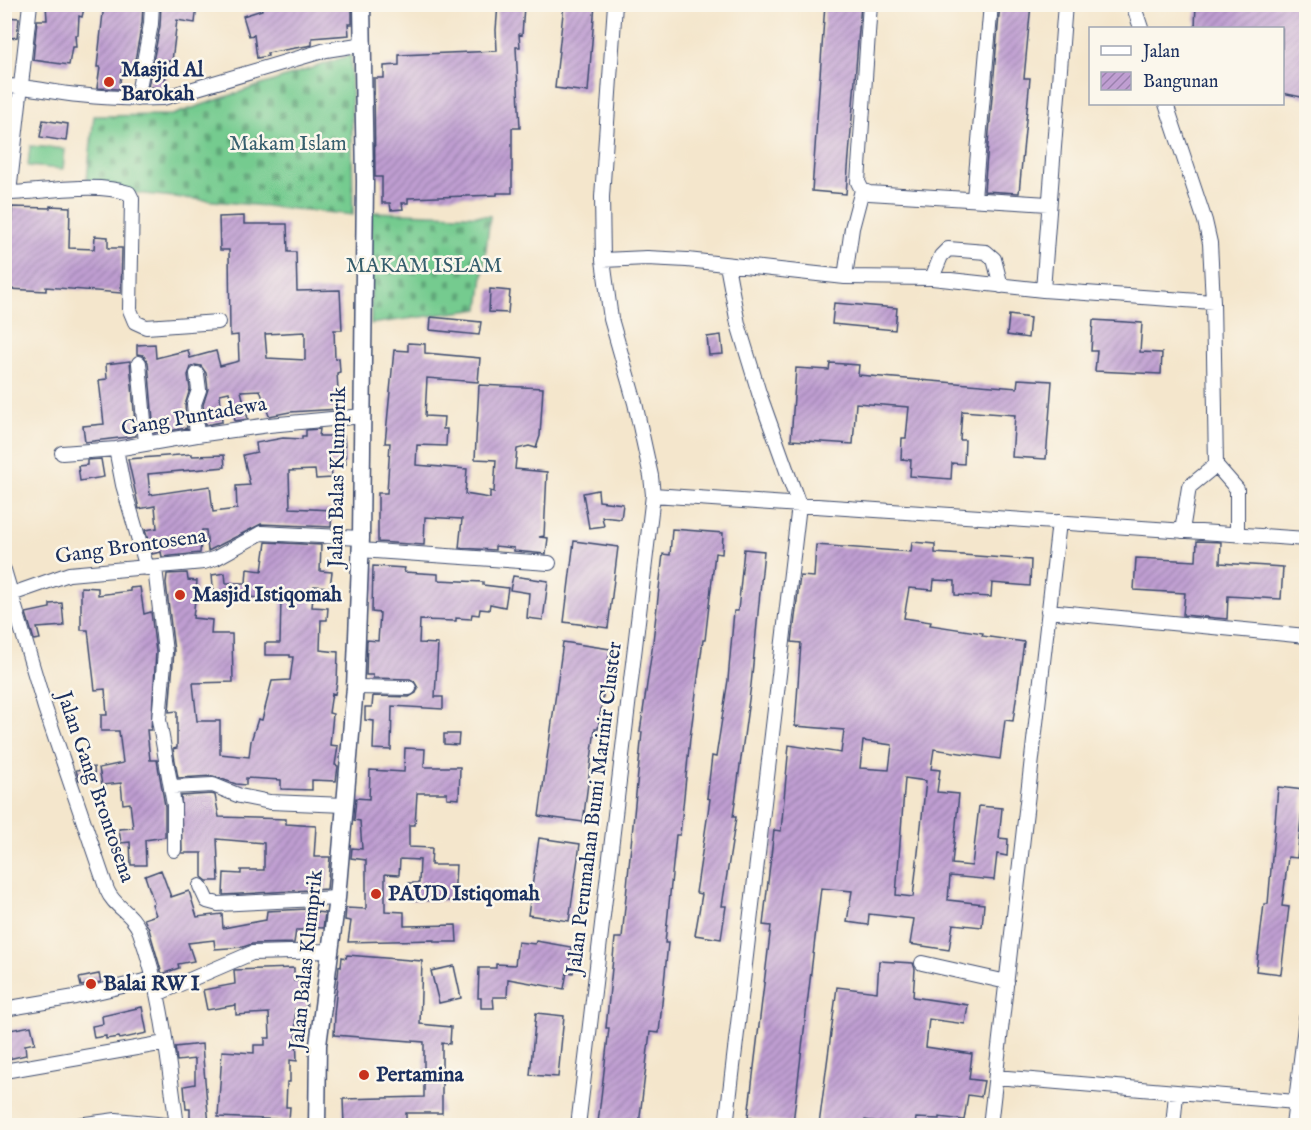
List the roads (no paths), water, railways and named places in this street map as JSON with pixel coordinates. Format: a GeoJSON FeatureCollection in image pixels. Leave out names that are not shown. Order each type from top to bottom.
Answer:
{"type":"FeatureCollection","features":[{"type":"Feature","properties":{"kind":"street"},"geometry":{"type":"LineString","coordinates":[[30,4],[7,193],[91,188],[122,190],[129,193],[132,199],[130,310],[135,322],[146,327],[218,322]]}},
{"type":"Feature","properties":{"kind":"street"},"geometry":{"type":"LineString","coordinates":[[137,99],[152,4]]}},
{"type":"Feature","properties":{"kind":"street","name":"Jalan Balas Klumprik"},"geometry":{"type":"LineString","coordinates":[[317,1125],[318,1045],[337,898],[345,805],[355,687],[361,544],[365,182],[362,4]]}},
{"type":"Feature","properties":{"kind":"street","name":"Jalan Perumahan Bumi Marinir Cluster"},"geometry":{"type":"LineString","coordinates":[[578,1125],[653,495],[635,403],[611,319],[603,260],[603,179],[615,4]]}},
{"type":"Feature","properties":{"kind":"street"},"geometry":{"type":"LineString","coordinates":[[870,4],[858,182],[862,190],[870,194],[974,198],[1048,204]]}},
{"type":"Feature","properties":{"kind":"street"},"geometry":{"type":"LineString","coordinates":[[974,198],[991,4]]}},
{"type":"Feature","properties":{"kind":"street"},"geometry":{"type":"LineString","coordinates":[[1043,290],[1065,4]]}},
{"type":"Feature","properties":{"kind":"street"},"geometry":{"type":"LineString","coordinates":[[1133,4],[1141,27]]}},
{"type":"Feature","properties":{"kind":"street"},"geometry":{"type":"LineString","coordinates":[[4,86],[21,86],[78,95],[137,99],[163,98],[315,53],[364,44]]}},
{"type":"Feature","properties":{"kind":"street"},"geometry":{"type":"LineString","coordinates":[[1166,105],[1205,221],[1210,243],[1216,465],[1237,489],[1237,534]]}},
{"type":"Feature","properties":{"kind":"street"},"geometry":{"type":"LineString","coordinates":[[845,277],[852,228],[862,190]]}},
{"type":"Feature","properties":{"kind":"street"},"geometry":{"type":"LineString","coordinates":[[932,278],[941,256],[948,249],[986,252],[993,259],[1001,286]]}},
{"type":"Feature","properties":{"kind":"street"},"geometry":{"type":"LineString","coordinates":[[603,260],[677,259],[845,277],[932,278],[1043,290],[1213,302]]}},
{"type":"Feature","properties":{"kind":"street"},"geometry":{"type":"LineString","coordinates":[[726,1125],[799,505],[738,324],[727,265]]}},
{"type":"Feature","properties":{"kind":"street"},"geometry":{"type":"LineString","coordinates":[[139,363],[146,444]]}},
{"type":"Feature","properties":{"kind":"street"},"geometry":{"type":"LineString","coordinates":[[196,374],[199,390],[194,404],[197,435]]}},
{"type":"Feature","properties":{"kind":"street","name":"Gang Puntadewa"},"geometry":{"type":"LineString","coordinates":[[174,850],[176,819],[159,720],[159,702],[165,673],[165,652],[151,568],[123,485],[116,450],[269,425],[363,416]]}},
{"type":"Feature","properties":{"kind":"street"},"geometry":{"type":"LineString","coordinates":[[62,453],[116,450]]}},
{"type":"Feature","properties":{"kind":"street"},"geometry":{"type":"LineString","coordinates":[[1182,531],[1189,487],[1216,465]]}},
{"type":"Feature","properties":{"kind":"street"},"geometry":{"type":"LineString","coordinates":[[653,495],[1306,539]]}},
{"type":"Feature","properties":{"kind":"street"},"geometry":{"type":"LineString","coordinates":[[990,1125],[1059,522]]}},
{"type":"Feature","properties":{"kind":"street","name":"Gang Brontosena"},"geometry":{"type":"LineString","coordinates":[[12,594],[69,574],[193,564],[216,558],[265,532],[549,563]]}},
{"type":"Feature","properties":{"kind":"street","name":"Jalan Gang Brontosena"},"geometry":{"type":"LineString","coordinates":[[4,570],[45,708],[107,890],[112,901],[129,914],[140,930],[157,994],[177,1125]]}},
{"type":"Feature","properties":{"kind":"street"},"geometry":{"type":"LineString","coordinates":[[1048,611],[1306,636]]}},
{"type":"Feature","properties":{"kind":"street"},"geometry":{"type":"LineString","coordinates":[[355,687],[409,688]]}},
{"type":"Feature","properties":{"kind":"street"},"geometry":{"type":"LineString","coordinates":[[172,787],[213,784],[240,796],[270,802],[345,805]]}},
{"type":"Feature","properties":{"kind":"street"},"geometry":{"type":"LineString","coordinates":[[200,886],[207,901],[218,904],[337,898]]}},
{"type":"Feature","properties":{"kind":"street"},"geometry":{"type":"LineString","coordinates":[[157,994],[252,953],[331,951]]}},
{"type":"Feature","properties":{"kind":"street"},"geometry":{"type":"LineString","coordinates":[[922,963],[1006,982]]}},
{"type":"Feature","properties":{"kind":"street"},"geometry":{"type":"LineString","coordinates":[[4,1009],[75,997],[153,979]]}},
{"type":"Feature","properties":{"kind":"street"},"geometry":{"type":"LineString","coordinates":[[1293,1125],[1306,1018]]}},
{"type":"Feature","properties":{"kind":"street"},"geometry":{"type":"LineString","coordinates":[[4,1071],[165,1043]]}},
{"type":"Feature","properties":{"kind":"street"},"geometry":{"type":"LineString","coordinates":[[996,1077],[1176,1094],[1296,1102]]}},
{"type":"Feature","properties":{"kind":"street"},"geometry":{"type":"LineString","coordinates":[[1173,1125],[1176,1094]]}},
{"type":"Feature","properties":{"kind":"street"},"geometry":{"type":"LineString","coordinates":[[70,1125],[116,1120],[177,1125]]}},
{"type":"Feature","properties":{"kind":"place","name":"Masjid Al Barokah"},"geometry":{"type":"Point","coordinates":[109,82]}},
{"type":"Feature","properties":{"kind":"place","name":"Masjid Istiqomah"},"geometry":{"type":"Point","coordinates":[180,595]}},
{"type":"Feature","properties":{"kind":"place","name":"PAUD Istiqomah"},"geometry":{"type":"Point","coordinates":[376,894]}},
{"type":"Feature","properties":{"kind":"place","name":"Balai RW I"},"geometry":{"type":"Point","coordinates":[91,984]}},
{"type":"Feature","properties":{"kind":"place","name":"Pertamina"},"geometry":{"type":"Point","coordinates":[364,1075]}},
{"type":"Feature","properties":{"kind":"park label","name":"Makam Islam"},"geometry":{"type":"Point","coordinates":[288,144]}},
{"type":"Feature","properties":{"kind":"park label","name":"MAKAM ISLAM"},"geometry":{"type":"Point","coordinates":[424,266]}}]}
